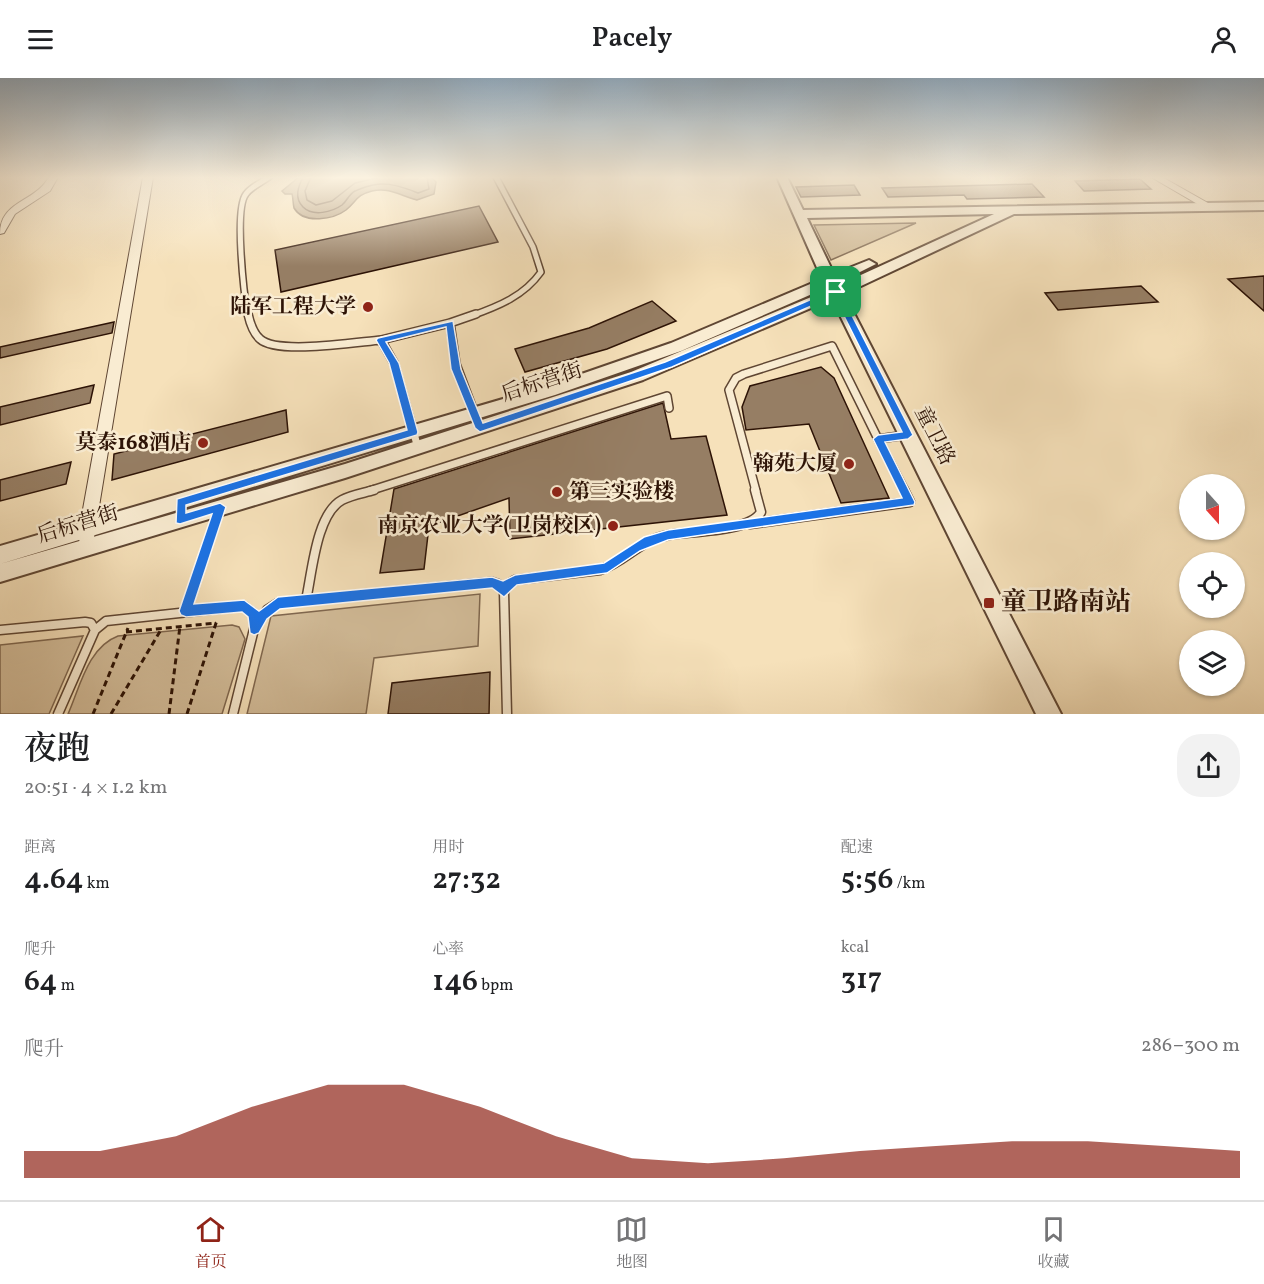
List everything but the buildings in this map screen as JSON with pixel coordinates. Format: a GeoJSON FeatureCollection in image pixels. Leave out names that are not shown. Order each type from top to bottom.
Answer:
{"type":"FeatureCollection","features":[{"type":"Feature","properties":{"kind":"street"},"geometry":{"type":"LineString","coordinates":[[0,231],[11,212],[19,207]]}},
{"type":"Feature","properties":{"kind":"street"},"geometry":{"type":"LineString","coordinates":[[86,539],[143,207]]}},
{"type":"Feature","properties":{"kind":"street","name":"童卫路"},"geometry":{"type":"LineString","coordinates":[[795,207],[1049,714]]}},
{"type":"Feature","properties":{"kind":"street"},"geometry":{"type":"LineString","coordinates":[[798,213],[1227,207]]}},
{"type":"Feature","properties":{"kind":"street","name":"后标营街"},"geometry":{"type":"LineString","coordinates":[[833,286],[990,210]]}},
{"type":"Feature","properties":{"kind":"street","name":"后标营街"},"geometry":{"type":"LineString","coordinates":[[0,573],[86,539],[477,421],[833,286],[1012,210]]}},
{"type":"Feature","properties":{"kind":"street","name":"后标营街"},"geometry":{"type":"LineString","coordinates":[[180,511],[220,507],[416,440]]}},
{"type":"Feature","properties":{"kind":"street","name":"后标营街"},"geometry":{"type":"LineString","coordinates":[[0,555],[86,539]]}},
{"type":"Feature","properties":{"kind":"lane"},"geometry":{"type":"LineString","coordinates":[[241,207],[245,303],[250,327],[261,341],[284,347],[381,340],[450,323],[512,298],[536,281],[541,272],[538,257],[509,207]]}},
{"type":"Feature","properties":{"kind":"lane"},"geometry":{"type":"LineString","coordinates":[[450,323],[456,369],[477,421]]}},
{"type":"Feature","properties":{"kind":"lane"},"geometry":{"type":"LineString","coordinates":[[381,340],[394,363],[416,440]]}},
{"type":"Feature","properties":{"kind":"lane"},"geometry":{"type":"LineString","coordinates":[[507,714],[504,592],[507,585],[515,580],[607,568],[648,540],[668,535],[743,525],[910,502],[832,346],[736,378],[729,390],[729,399],[760,512],[757,519],[743,525]]}},
{"type":"Feature","properties":{"kind":"lane"},"geometry":{"type":"LineString","coordinates":[[306,600],[324,525],[330,510],[342,500],[667,396],[669,408]]}},
{"type":"Feature","properties":{"kind":"lane"},"geometry":{"type":"LineString","coordinates":[[878,439],[908,435]]}},
{"type":"Feature","properties":{"kind":"lane"},"geometry":{"type":"LineString","coordinates":[[186,611],[220,507]]}},
{"type":"Feature","properties":{"kind":"lane"},"geometry":{"type":"LineString","coordinates":[[254,629],[263,615],[275,604],[492,582],[498,584],[504,592]]}},
{"type":"Feature","properties":{"kind":"lane"},"geometry":{"type":"LineString","coordinates":[[58,714],[95,630],[106,621],[244,606],[250,609],[255,619],[254,629],[232,714]]}},
{"type":"Feature","properties":{"kind":"lane"},"geometry":{"type":"LineString","coordinates":[[0,630],[86,622],[91,623],[95,630]]}},
{"type":"Feature","properties":{"kind":"path"},"geometry":{"type":"LineString","coordinates":[[187,714],[221,608]]}},
{"type":"Feature","properties":{"kind":"path"},"geometry":{"type":"LineString","coordinates":[[93,714],[132,617]]}},
{"type":"Feature","properties":{"kind":"path"},"geometry":{"type":"LineString","coordinates":[[126,632],[216,623]]}},
{"type":"Feature","properties":{"kind":"path"},"geometry":{"type":"LineString","coordinates":[[169,714],[180,626]]}},
{"type":"Feature","properties":{"kind":"path"},"geometry":{"type":"LineString","coordinates":[[111,714],[162,628]]}},
{"type":"Feature","properties":{"kind":"shaded area"},"geometry":{"type":"Polygon","coordinates":[[[916,223],[831,260],[814,225],[916,223]]]}},
{"type":"Feature","properties":{"kind":"shaded area"},"geometry":{"type":"Polygon","coordinates":[[[480,594],[478,646],[374,658],[366,714],[247,714],[271,616],[480,594]]]}},
{"type":"Feature","properties":{"kind":"shaded area"},"geometry":{"type":"Polygon","coordinates":[[[232,625],[239,627],[245,639],[222,714],[68,714],[92,658],[108,641],[118,636],[232,625]]]}},
{"type":"Feature","properties":{"kind":"shaded area"},"geometry":{"type":"Polygon","coordinates":[[[83,636],[49,714],[0,714],[0,645],[83,636]]]}},
{"type":"Feature","properties":{"kind":"water"},"geometry":{"type":"Polygon","coordinates":[[[349,207],[334,216],[319,219],[305,217],[294,208],[349,207]]]}},
{"type":"Feature","properties":{"kind":"place","name":"陆军工程大学"},"geometry":{"type":"Point","coordinates":[368,307]}},
{"type":"Feature","properties":{"kind":"place","name":"莫泰168酒店"},"geometry":{"type":"Point","coordinates":[203,443]}},
{"type":"Feature","properties":{"kind":"place","name":"翰苑大厦"},"geometry":{"type":"Point","coordinates":[849,464]}},
{"type":"Feature","properties":{"kind":"place","name":"第三实验楼"},"geometry":{"type":"Point","coordinates":[557,492]}},
{"type":"Feature","properties":{"kind":"place","name":"南京农业大学(卫岗校区)"},"geometry":{"type":"Point","coordinates":[613,526]}},
{"type":"Feature","properties":{"kind":"place","name":"童卫路南站"},"geometry":{"type":"Point","coordinates":[989,603]}},
{"type":"Feature","properties":{"kind":"route"},"geometry":{"type":"LineString","coordinates":[[836,292],[908,435],[878,439],[910,502],[668,535],[648,540],[635,547],[607,568],[515,580],[507,585],[504,592],[502,587],[492,582],[278,603],[263,615],[254,629],[253,613],[244,606],[186,611],[220,507],[180,519],[181,502],[413,432],[394,363],[381,340],[450,323],[456,369],[480,428],[637,376],[836,292]]}}]}
